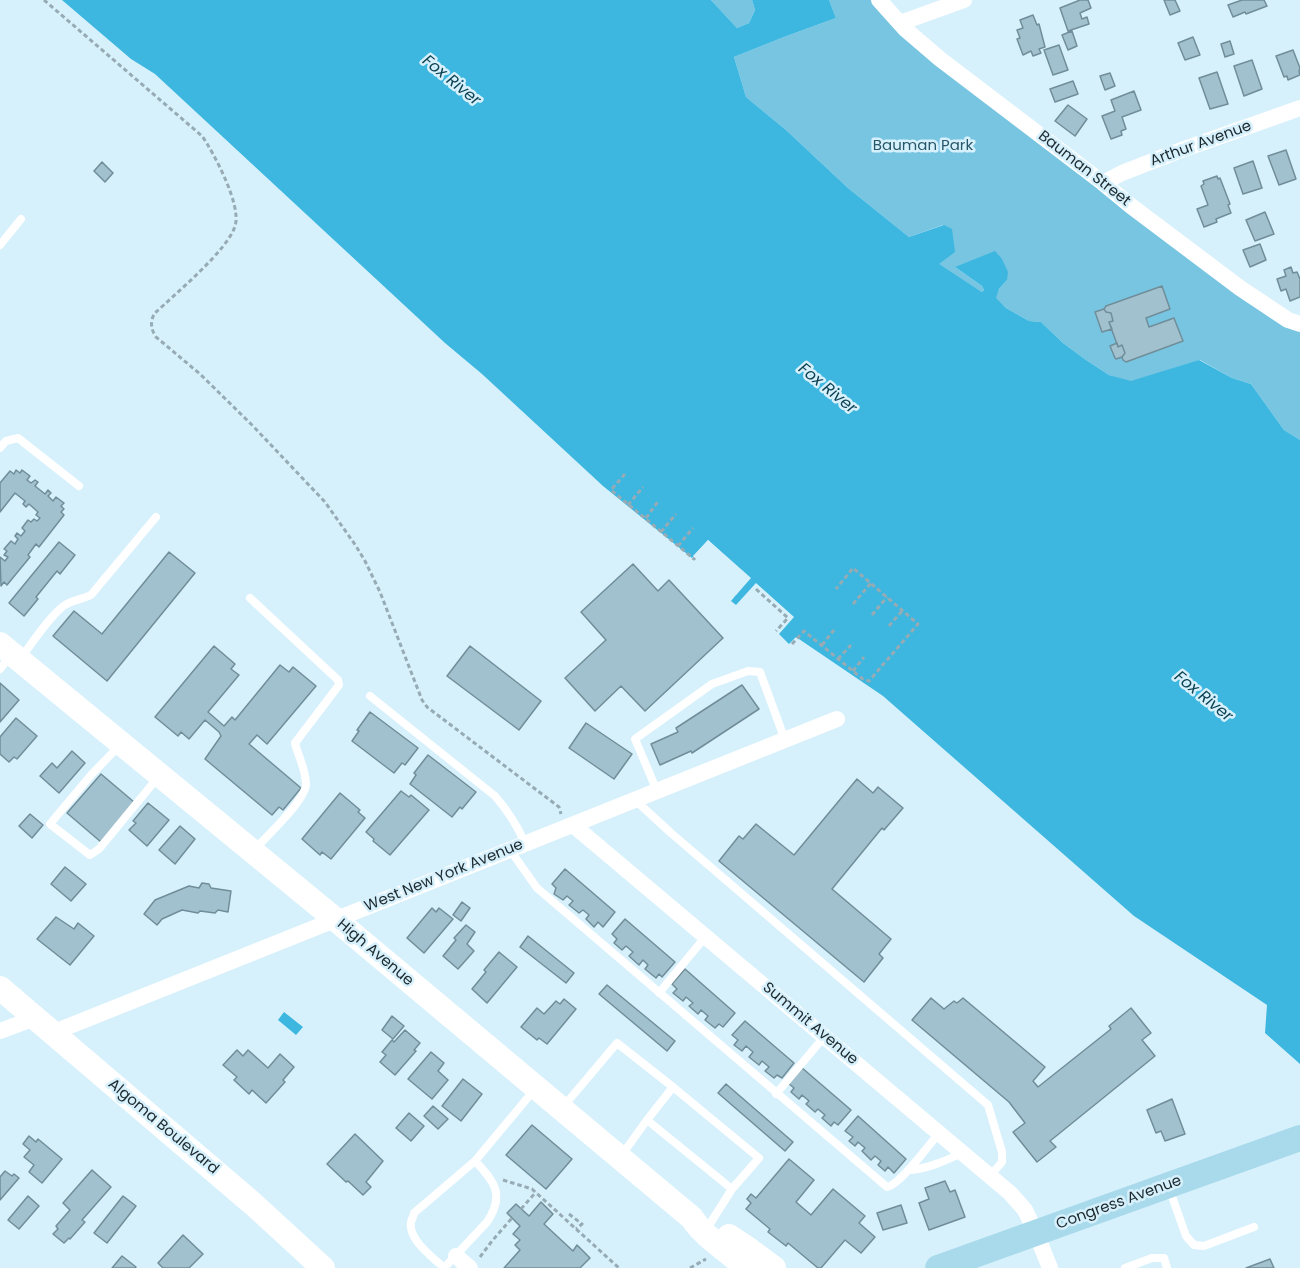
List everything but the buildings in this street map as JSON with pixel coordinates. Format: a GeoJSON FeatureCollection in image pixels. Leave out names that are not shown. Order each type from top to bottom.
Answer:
{"type":"FeatureCollection","features":[{"type":"Feature","properties":{"kind":"main road","name":"High Avenue"},"geometry":{"type":"LineString","coordinates":[[8,656],[121,744],[335,919],[620,1158],[746,1268]]}},
{"type":"Feature","properties":{"kind":"main road","name":"Algoma Boulevard"},"geometry":{"type":"LineString","coordinates":[[0,988],[252,1203],[323,1268]]}},
{"type":"Feature","properties":{"kind":"main road","name":"Congress Avenue"},"geometry":{"type":"LineString","coordinates":[[938,1268],[1300,1138]]}},
{"type":"Feature","properties":{"kind":"main road"},"geometry":{"type":"LineString","coordinates":[[705,1233],[747,1248],[774,1268]]}},
{"type":"Feature","properties":{"kind":"street","name":"Bauman Street"},"geometry":{"type":"LineString","coordinates":[[879,0],[900,24],[939,59],[1240,288],[1288,320],[1300,324]]}},
{"type":"Feature","properties":{"kind":"street"},"geometry":{"type":"LineString","coordinates":[[900,24],[964,0]]}},
{"type":"Feature","properties":{"kind":"street","name":"Arthur Avenue"},"geometry":{"type":"LineString","coordinates":[[1103,183],[1165,156],[1300,108]]}},
{"type":"Feature","properties":{"kind":"street","name":"West New York Avenue"},"geometry":{"type":"LineString","coordinates":[[0,1031],[44,1025],[335,919],[837,719]]}},
{"type":"Feature","properties":{"kind":"street","name":"Summit Avenue"},"geometry":{"type":"LineString","coordinates":[[570,826],[706,936],[1010,1193],[1026,1210],[1050,1268]]}},
{"type":"Feature","properties":{"kind":"street"},"geometry":{"type":"LineString","coordinates":[[448,1264],[475,1265]]}},
{"type":"Feature","properties":{"kind":"lane"},"geometry":{"type":"LineString","coordinates":[[0,245],[21,219]]}},
{"type":"Feature","properties":{"kind":"lane"},"geometry":{"type":"LineString","coordinates":[[0,448],[6,441],[18,438],[79,486]]}},
{"type":"Feature","properties":{"kind":"lane"},"geometry":{"type":"LineString","coordinates":[[8,656],[67,603],[92,595],[156,517]]}},
{"type":"Feature","properties":{"kind":"lane"},"geometry":{"type":"LineString","coordinates":[[250,598],[338,680],[339,686],[295,742],[307,786],[299,801],[252,852]]}},
{"type":"Feature","properties":{"kind":"lane"},"geometry":{"type":"LineString","coordinates":[[657,790],[635,739],[712,684],[748,671],[760,672],[785,740]]}},
{"type":"Feature","properties":{"kind":"lane"},"geometry":{"type":"LineString","coordinates":[[370,696],[495,796],[506,808],[518,826],[517,847],[537,888],[887,1187],[892,1186],[909,1170],[939,1133]]}},
{"type":"Feature","properties":{"kind":"lane"},"geometry":{"type":"LineString","coordinates":[[121,744],[91,775],[50,824],[90,855],[99,849],[160,776]]}},
{"type":"Feature","properties":{"kind":"lane"},"geometry":{"type":"LineString","coordinates":[[635,799],[680,841],[988,1105],[1002,1152],[1002,1162],[990,1176]]}},
{"type":"Feature","properties":{"kind":"lane"},"geometry":{"type":"LineString","coordinates":[[659,993],[706,936]]}},
{"type":"Feature","properties":{"kind":"lane"},"geometry":{"type":"LineString","coordinates":[[776,1094],[824,1037]]}},
{"type":"Feature","properties":{"kind":"lane"},"geometry":{"type":"LineString","coordinates":[[561,1109],[617,1043],[759,1158],[732,1189],[705,1233]]}},
{"type":"Feature","properties":{"kind":"lane"},"geometry":{"type":"LineString","coordinates":[[620,1158],[673,1087]]}},
{"type":"Feature","properties":{"kind":"lane"},"geometry":{"type":"LineString","coordinates":[[475,1161],[492,1180],[497,1202],[487,1222],[448,1264],[417,1241],[412,1233],[411,1222],[414,1213],[475,1161],[535,1088]]}},
{"type":"Feature","properties":{"kind":"lane"},"geometry":{"type":"LineString","coordinates":[[647,1120],[732,1189]]}},
{"type":"Feature","properties":{"kind":"lane"},"geometry":{"type":"LineString","coordinates":[[909,1170],[944,1162],[962,1152]]}},
{"type":"Feature","properties":{"kind":"lane"},"geometry":{"type":"LineString","coordinates":[[1168,1185],[1186,1236],[1194,1245],[1204,1246],[1254,1227]]}},
{"type":"Feature","properties":{"kind":"lane"},"geometry":{"type":"LineString","coordinates":[[1125,1268],[1152,1258],[1164,1258],[1167,1268]]}},
{"type":"Feature","properties":{"kind":"path"},"geometry":{"type":"LineString","coordinates":[[44,0],[202,136],[217,159],[236,209],[237,218],[231,236],[207,263],[154,314],[152,320],[156,337],[200,374],[325,502],[365,561],[384,602],[422,700],[427,707],[559,807],[570,826]]}},
{"type":"Feature","properties":{"kind":"path"},"geometry":{"type":"LineString","coordinates":[[625,474],[611,490],[695,558]]}},
{"type":"Feature","properties":{"kind":"path"},"geometry":{"type":"LineString","coordinates":[[628,505],[643,487]]}},
{"type":"Feature","properties":{"kind":"path"},"geometry":{"type":"LineString","coordinates":[[645,519],[659,501]]}},
{"type":"Feature","properties":{"kind":"path"},"geometry":{"type":"LineString","coordinates":[[661,532],[676,514]]}},
{"type":"Feature","properties":{"kind":"path"},"geometry":{"type":"LineString","coordinates":[[678,546],[693,528]]}},
{"type":"Feature","properties":{"kind":"path"},"geometry":{"type":"LineString","coordinates":[[792,644],[804,631],[868,681],[918,624],[853,568],[836,590]]}},
{"type":"Feature","properties":{"kind":"path"},"geometry":{"type":"LineString","coordinates":[[853,604],[871,584]]}},
{"type":"Feature","properties":{"kind":"path"},"geometry":{"type":"LineString","coordinates":[[756,589],[788,618],[776,631]]}},
{"type":"Feature","properties":{"kind":"path"},"geometry":{"type":"LineString","coordinates":[[872,615],[887,597]]}},
{"type":"Feature","properties":{"kind":"path"},"geometry":{"type":"LineString","coordinates":[[889,626],[903,610]]}},
{"type":"Feature","properties":{"kind":"path"},"geometry":{"type":"LineString","coordinates":[[822,645],[834,630]]}},
{"type":"Feature","properties":{"kind":"path"},"geometry":{"type":"LineString","coordinates":[[838,659],[850,645]]}},
{"type":"Feature","properties":{"kind":"path"},"geometry":{"type":"LineString","coordinates":[[853,671],[864,657]]}},
{"type":"Feature","properties":{"kind":"path"},"geometry":{"type":"LineString","coordinates":[[492,1180],[501,1179],[532,1189],[619,1268]]}},
{"type":"Feature","properties":{"kind":"path"},"geometry":{"type":"LineString","coordinates":[[521,1209],[536,1192]]}},
{"type":"Feature","properties":{"kind":"path"},"geometry":{"type":"LineString","coordinates":[[570,1214],[582,1224],[576,1229]]}},
{"type":"Feature","properties":{"kind":"path"},"geometry":{"type":"LineString","coordinates":[[475,1265],[512,1218]]}},
{"type":"Feature","properties":{"kind":"path"},"geometry":{"type":"LineString","coordinates":[[690,1268],[705,1233]]}},
{"type":"Feature","properties":{"kind":"green space"},"geometry":{"type":"Polygon","coordinates":[[[711,0],[752,0],[755,10],[749,23],[737,28],[711,0]]]}},
{"type":"Feature","properties":{"kind":"green space","name":"Bauman Park"},"geometry":{"type":"Polygon","coordinates":[[[829,0],[879,0],[905,29],[1300,324],[1300,440],[1284,430],[1251,384],[1232,378],[1200,360],[1131,382],[1109,375],[1063,343],[1041,322],[1029,321],[1006,308],[995,298],[1007,280],[955,267],[982,286],[984,290],[982,292],[938,264],[943,225],[909,237],[848,188],[786,130],[746,97],[734,57],[836,18],[829,0]]]}},
{"type":"Feature","properties":{"kind":"water","name":"Fox River"},"geometry":{"type":"Polygon","coordinates":[[[62,0],[711,0],[737,28],[749,23],[755,10],[752,0],[829,0],[836,18],[734,57],[746,97],[786,130],[848,188],[909,237],[944,225],[952,229],[955,252],[939,264],[982,292],[984,290],[982,286],[955,267],[995,251],[1008,272],[1007,280],[999,289],[996,298],[1006,308],[1029,321],[1041,322],[1063,343],[1109,375],[1131,381],[1199,360],[1232,378],[1251,384],[1284,430],[1300,440],[1300,1064],[1265,1033],[1267,1005],[1134,916],[883,696],[796,637],[789,644],[779,634],[794,617],[756,583],[736,605],[731,601],[750,578],[708,540],[692,558],[603,486],[155,74],[131,59],[62,0]]]}},
{"type":"Feature","properties":{"kind":"water"},"geometry":{"type":"Polygon","coordinates":[[[284,1012],[303,1027],[296,1035],[278,1020],[284,1012]]]}},
{"type":"Feature","properties":{"kind":"pier"},"geometry":{"type":"Polygon","coordinates":[[[708,540],[751,578],[736,595],[734,593],[746,578],[708,544],[696,558],[693,556],[708,540]]]}}]}
